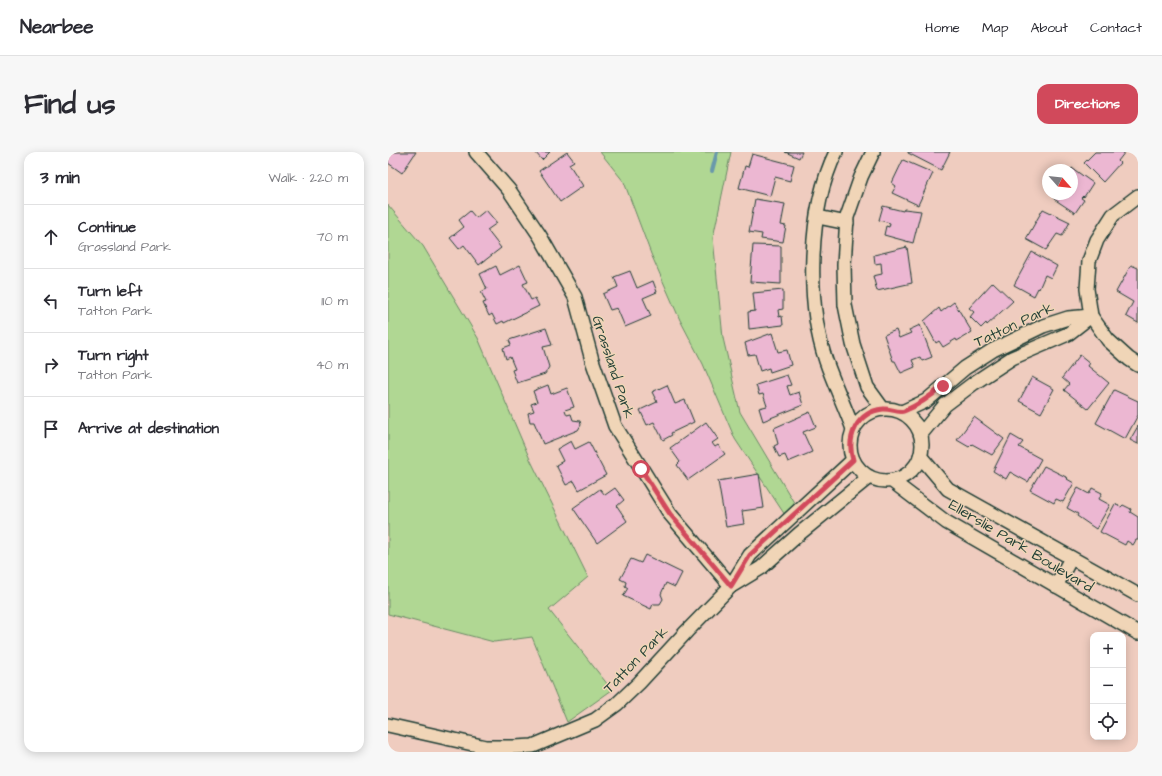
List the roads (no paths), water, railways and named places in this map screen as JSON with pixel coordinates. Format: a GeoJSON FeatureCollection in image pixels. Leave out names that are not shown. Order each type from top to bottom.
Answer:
{"type":"FeatureCollection","features":[{"type":"Feature","properties":{"kind":"street","name":"Grassland Park"},"geometry":{"type":"LineString","coordinates":[[476,152],[509,190],[540,236],[574,297],[592,360],[615,426],[670,514],[731,586]]}},
{"type":"Feature","properties":{"kind":"street"},"geometry":{"type":"LineString","coordinates":[[836,152],[823,192],[814,235],[813,267],[815,300],[819,332],[826,361],[854,429]]}},
{"type":"Feature","properties":{"kind":"street"},"geometry":{"type":"LineString","coordinates":[[873,152],[861,177],[847,217],[844,265],[845,305],[853,344],[867,387],[883,409]]}},
{"type":"Feature","properties":{"kind":"street"},"geometry":{"type":"LineString","coordinates":[[1138,196],[1113,215],[1097,240],[1089,261],[1087,289],[1091,316],[1108,340],[1138,365]]}},
{"type":"Feature","properties":{"kind":"street"},"geometry":{"type":"LineString","coordinates":[[818,217],[847,223]]}},
{"type":"Feature","properties":{"kind":"street","name":"Tatton Park"},"geometry":{"type":"LineString","coordinates":[[902,412],[926,401],[965,368],[993,350],[1043,326],[1068,318],[1091,316]]}},
{"type":"Feature","properties":{"kind":"street","name":"Tatton Park"},"geometry":{"type":"LineString","coordinates":[[921,434],[945,405],[974,382],[1012,358],[1068,334],[1091,316]]}},
{"type":"Feature","properties":{"kind":"street"},"geometry":{"type":"LineString","coordinates":[[883,409],[902,412],[913,421],[921,434],[922,449],[920,456],[910,472],[892,481],[880,481],[869,477],[859,469],[853,460],[850,450],[854,429],[861,419],[871,412],[883,409]]}},
{"type":"Feature","properties":{"kind":"street","name":"Ellerslie Park Boulevard"},"geometry":{"type":"LineString","coordinates":[[920,456],[948,489],[1138,595]]}},
{"type":"Feature","properties":{"kind":"street","name":"Tatton Park"},"geometry":{"type":"LineString","coordinates":[[388,725],[486,747],[533,749],[595,720],[617,704],[639,683],[731,586],[750,555],[853,460]]}},
{"type":"Feature","properties":{"kind":"street","name":"Tatton Park"},"geometry":{"type":"LineString","coordinates":[[731,586],[761,568],[799,534],[869,477]]}},
{"type":"Feature","properties":{"kind":"street","name":"Ellerslie Park Boulevard"},"geometry":{"type":"LineString","coordinates":[[892,481],[946,522],[1138,633]]}},
{"type":"Feature","properties":{"kind":"street"},"geometry":{"type":"LineString","coordinates":[[787,521],[799,534]]}},
{"type":"Feature","properties":{"kind":"street"},"geometry":{"type":"LineString","coordinates":[[1056,586],[1071,558]]}},
{"type":"Feature","properties":{"kind":"waterway"},"geometry":{"type":"LineString","coordinates":[[712,171],[717,152]]}}]}
